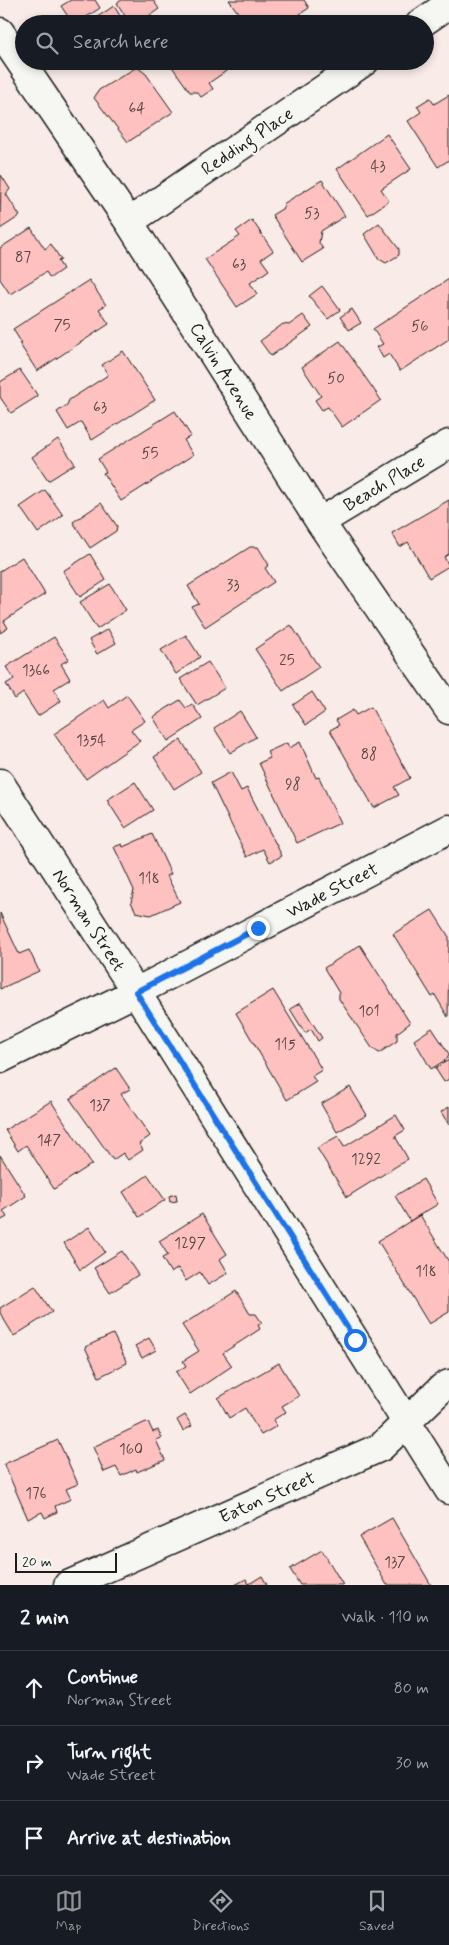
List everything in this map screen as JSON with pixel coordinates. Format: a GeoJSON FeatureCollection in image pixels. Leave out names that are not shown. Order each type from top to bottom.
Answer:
{"type":"FeatureCollection","features":[{"type":"Feature","properties":{"kind":"street"},"geometry":{"type":"LineString","coordinates":[[433,15],[449,4]]}},
{"type":"Feature","properties":{"kind":"street","name":"Calvin Avenue"},"geometry":{"type":"LineString","coordinates":[[0,32],[15,54]]}},
{"type":"Feature","properties":{"kind":"street","name":"Calvin Avenue"},"geometry":{"type":"LineString","coordinates":[[26,70],[129,222],[320,522],[449,710]]}},
{"type":"Feature","properties":{"kind":"street","name":"Redding Place"},"geometry":{"type":"LineString","coordinates":[[129,222],[352,70]]}},
{"type":"Feature","properties":{"kind":"street","name":"Beach Place"},"geometry":{"type":"LineString","coordinates":[[320,522],[449,444]]}},
{"type":"Feature","properties":{"kind":"street","name":"Norman Street"},"geometry":{"type":"LineString","coordinates":[[0,783],[136,992],[449,1490]]}},
{"type":"Feature","properties":{"kind":"street","name":"Wade Street"},"geometry":{"type":"LineString","coordinates":[[0,1059],[136,992],[449,829]]}},
{"type":"Feature","properties":{"kind":"street","name":"Eaton Street"},"geometry":{"type":"LineString","coordinates":[[68,1585],[381,1447],[449,1384]]}},
{"type":"Feature","properties":{"kind":"building"},"geometry":{"type":"Polygon","coordinates":[[[71,0],[95,0],[100,8],[90,15],[67,15],[61,6],[71,0]]]}},
{"type":"Feature","properties":{"kind":"building"},"geometry":{"type":"Polygon","coordinates":[[[122,0],[153,0],[159,9],[150,15],[124,15],[117,3],[122,0]]]}},
{"type":"Feature","properties":{"kind":"building"},"geometry":{"type":"Polygon","coordinates":[[[229,0],[304,0],[309,8],[300,15],[240,15],[229,0]]]}},
{"type":"Feature","properties":{"kind":"building"},"geometry":{"type":"Polygon","coordinates":[[[114,6],[120,15],[100,15],[114,6]]]}},
{"type":"Feature","properties":{"kind":"building"},"geometry":{"type":"Polygon","coordinates":[[[132,70],[141,70],[146,74],[173,112],[128,142],[94,98],[99,90],[132,70]]]}},
{"type":"Feature","properties":{"kind":"building"},"geometry":{"type":"Polygon","coordinates":[[[174,70],[227,70],[209,83],[213,89],[201,97],[197,92],[190,92],[174,70]]]}},
{"type":"Feature","properties":{"kind":"building"},"geometry":{"type":"Polygon","coordinates":[[[449,95],[449,160],[438,167],[408,121],[421,112],[417,106],[430,98],[434,104],[449,95]]]}},
{"type":"Feature","properties":{"kind":"building"},"geometry":{"type":"Polygon","coordinates":[[[387,134],[411,169],[381,189],[389,201],[368,215],[337,169],[387,134]]]}},
{"type":"Feature","properties":{"kind":"building"},"geometry":{"type":"Polygon","coordinates":[[[1,175],[10,189],[6,194],[20,216],[0,229],[1,175]]]}},
{"type":"Feature","properties":{"kind":"building"},"geometry":{"type":"Polygon","coordinates":[[[322,180],[345,216],[321,231],[319,243],[323,249],[302,262],[272,215],[285,207],[283,204],[322,180]]]}},
{"type":"Feature","properties":{"kind":"building"},"geometry":{"type":"Polygon","coordinates":[[[252,220],[273,251],[261,259],[269,270],[250,283],[257,294],[237,307],[205,259],[240,236],[236,231],[252,220]]]}},
{"type":"Feature","properties":{"kind":"building"},"geometry":{"type":"Polygon","coordinates":[[[379,223],[399,249],[399,255],[386,263],[379,259],[364,234],[379,223]]]}},
{"type":"Feature","properties":{"kind":"building"},"geometry":{"type":"Polygon","coordinates":[[[31,228],[45,249],[51,244],[61,260],[58,261],[63,269],[50,278],[46,272],[10,294],[0,279],[0,248],[31,228]]]}},
{"type":"Feature","properties":{"kind":"building"},"geometry":{"type":"Polygon","coordinates":[[[449,279],[449,339],[400,371],[389,354],[383,358],[377,347],[383,344],[373,329],[449,279]]]}},
{"type":"Feature","properties":{"kind":"building"},"geometry":{"type":"Polygon","coordinates":[[[89,280],[106,305],[99,309],[109,324],[37,371],[19,343],[21,342],[13,329],[89,280]]]}},
{"type":"Feature","properties":{"kind":"building"},"geometry":{"type":"Polygon","coordinates":[[[322,286],[340,310],[328,319],[309,296],[322,286]]]}},
{"type":"Feature","properties":{"kind":"building"},"geometry":{"type":"Polygon","coordinates":[[[352,309],[361,323],[349,330],[340,317],[352,309]]]}},
{"type":"Feature","properties":{"kind":"building"},"geometry":{"type":"Polygon","coordinates":[[[303,315],[312,327],[271,356],[260,341],[283,324],[289,325],[303,315]]]}},
{"type":"Feature","properties":{"kind":"building"},"geometry":{"type":"Polygon","coordinates":[[[340,341],[381,400],[342,427],[328,407],[322,410],[315,400],[321,396],[302,367],[340,341]]]}},
{"type":"Feature","properties":{"kind":"building"},"geometry":{"type":"Polygon","coordinates":[[[123,351],[155,400],[92,440],[81,422],[68,430],[57,412],[67,405],[69,400],[108,375],[102,365],[123,351]]]}},
{"type":"Feature","properties":{"kind":"building"},"geometry":{"type":"Polygon","coordinates":[[[20,370],[38,396],[11,413],[0,397],[0,382],[20,370]]]}},
{"type":"Feature","properties":{"kind":"building"},"geometry":{"type":"Polygon","coordinates":[[[175,411],[191,436],[184,440],[193,455],[121,501],[103,473],[106,472],[98,459],[175,411]]]}},
{"type":"Feature","properties":{"kind":"building"},"geometry":{"type":"Polygon","coordinates":[[[58,439],[75,464],[48,481],[32,457],[58,439]]]}},
{"type":"Feature","properties":{"kind":"building"},"geometry":{"type":"Polygon","coordinates":[[[45,490],[63,515],[38,533],[20,507],[45,490]]]}},
{"type":"Feature","properties":{"kind":"building"},"geometry":{"type":"Polygon","coordinates":[[[449,500],[449,554],[444,557],[449,566],[429,578],[408,542],[400,547],[392,533],[449,500]]]}},
{"type":"Feature","properties":{"kind":"building"},"geometry":{"type":"Polygon","coordinates":[[[101,503],[117,526],[116,531],[90,548],[73,522],[101,503]]]}},
{"type":"Feature","properties":{"kind":"building"},"geometry":{"type":"Polygon","coordinates":[[[250,547],[258,547],[269,565],[265,568],[274,582],[205,627],[192,607],[199,604],[188,586],[250,547]]]}},
{"type":"Feature","properties":{"kind":"building"},"geometry":{"type":"Polygon","coordinates":[[[90,554],[106,580],[80,597],[63,571],[90,554]]]}},
{"type":"Feature","properties":{"kind":"building"},"geometry":{"type":"Polygon","coordinates":[[[22,557],[45,594],[4,621],[8,628],[0,633],[0,571],[22,557]]]}},
{"type":"Feature","properties":{"kind":"building"},"geometry":{"type":"Polygon","coordinates":[[[110,584],[126,610],[97,629],[80,602],[110,584]]]}},
{"type":"Feature","properties":{"kind":"building"},"geometry":{"type":"Polygon","coordinates":[[[291,625],[319,667],[283,691],[255,649],[291,625]]]}},
{"type":"Feature","properties":{"kind":"building"},"geometry":{"type":"Polygon","coordinates":[[[108,629],[116,643],[97,654],[89,640],[108,629]]]}},
{"type":"Feature","properties":{"kind":"building"},"geometry":{"type":"Polygon","coordinates":[[[186,635],[200,657],[176,674],[161,650],[186,635]]]}},
{"type":"Feature","properties":{"kind":"building"},"geometry":{"type":"Polygon","coordinates":[[[54,637],[69,659],[61,664],[70,679],[54,689],[61,701],[38,716],[23,693],[15,699],[6,684],[14,679],[6,667],[54,637]]]}},
{"type":"Feature","properties":{"kind":"building"},"geometry":{"type":"Polygon","coordinates":[[[208,662],[225,688],[197,705],[180,679],[208,662]]]}},
{"type":"Feature","properties":{"kind":"building"},"geometry":{"type":"Polygon","coordinates":[[[312,692],[325,712],[306,725],[293,705],[312,692]]]}},
{"type":"Feature","properties":{"kind":"building"},"geometry":{"type":"Polygon","coordinates":[[[127,695],[145,721],[131,730],[140,741],[86,779],[54,734],[104,700],[109,708],[127,695]]]}},
{"type":"Feature","properties":{"kind":"building"},"geometry":{"type":"Polygon","coordinates":[[[180,700],[186,708],[192,704],[202,719],[168,741],[153,717],[180,700]]]}},
{"type":"Feature","properties":{"kind":"building"},"geometry":{"type":"Polygon","coordinates":[[[371,707],[410,778],[394,787],[399,795],[374,808],[330,730],[339,725],[336,720],[353,710],[356,715],[371,707]]]}},
{"type":"Feature","properties":{"kind":"building"},"geometry":{"type":"Polygon","coordinates":[[[240,711],[256,737],[230,753],[214,728],[240,711]]]}},
{"type":"Feature","properties":{"kind":"building"},"geometry":{"type":"Polygon","coordinates":[[[181,740],[201,772],[174,789],[154,757],[181,740]]]}},
{"type":"Feature","properties":{"kind":"building"},"geometry":{"type":"Polygon","coordinates":[[[300,742],[316,778],[319,777],[340,823],[297,843],[259,763],[270,758],[267,752],[287,743],[289,748],[300,742]]]}},
{"type":"Feature","properties":{"kind":"building"},"geometry":{"type":"Polygon","coordinates":[[[231,772],[241,791],[247,788],[282,856],[270,862],[263,849],[247,857],[211,783],[231,772]]]}},
{"type":"Feature","properties":{"kind":"building"},"geometry":{"type":"Polygon","coordinates":[[[135,782],[153,810],[125,828],[107,800],[135,782]]]}},
{"type":"Feature","properties":{"kind":"building"},"geometry":{"type":"Polygon","coordinates":[[[152,834],[171,874],[167,876],[180,902],[151,915],[136,912],[131,902],[134,890],[114,847],[122,844],[123,847],[152,834]]]}},
{"type":"Feature","properties":{"kind":"building"},"geometry":{"type":"Polygon","coordinates":[[[432,910],[449,937],[448,1017],[435,995],[432,997],[393,934],[432,910]]]}},
{"type":"Feature","properties":{"kind":"building"},"geometry":{"type":"Polygon","coordinates":[[[0,913],[19,954],[29,950],[39,971],[0,989],[0,913]]]}},
{"type":"Feature","properties":{"kind":"building"},"geometry":{"type":"Polygon","coordinates":[[[360,945],[410,1023],[397,1033],[397,1041],[379,1053],[372,1048],[339,999],[339,993],[324,968],[360,945]]]}},
{"type":"Feature","properties":{"kind":"building"},"geometry":{"type":"Polygon","coordinates":[[[273,990],[322,1070],[312,1076],[316,1082],[287,1100],[236,1013],[273,990]]]}},
{"type":"Feature","properties":{"kind":"building"},"geometry":{"type":"Polygon","coordinates":[[[300,1003],[322,1038],[318,1041],[311,1029],[305,1033],[290,1009],[300,1003]]]}},
{"type":"Feature","properties":{"kind":"building"},"geometry":{"type":"Polygon","coordinates":[[[432,1028],[449,1054],[447,1059],[431,1069],[414,1040],[432,1028]]]}},
{"type":"Feature","properties":{"kind":"building"},"geometry":{"type":"Polygon","coordinates":[[[449,1060],[449,1079],[444,1082],[435,1068],[449,1060]]]}},
{"type":"Feature","properties":{"kind":"building"},"geometry":{"type":"Polygon","coordinates":[[[116,1068],[130,1089],[121,1094],[150,1136],[139,1144],[143,1150],[128,1160],[123,1153],[113,1160],[70,1099],[116,1068]]]}},
{"type":"Feature","properties":{"kind":"building"},"geometry":{"type":"Polygon","coordinates":[[[350,1087],[367,1115],[337,1132],[321,1104],[350,1087]]]}},
{"type":"Feature","properties":{"kind":"building"},"geometry":{"type":"Polygon","coordinates":[[[51,1101],[92,1164],[54,1189],[26,1145],[18,1151],[5,1130],[51,1101]]]}},
{"type":"Feature","properties":{"kind":"building"},"geometry":{"type":"Polygon","coordinates":[[[449,1107],[449,1125],[441,1112],[449,1107]]]}},
{"type":"Feature","properties":{"kind":"building"},"geometry":{"type":"Polygon","coordinates":[[[396,1115],[405,1130],[395,1136],[408,1159],[347,1197],[317,1148],[338,1136],[344,1147],[396,1115]]]}},
{"type":"Feature","properties":{"kind":"building"},"geometry":{"type":"Polygon","coordinates":[[[0,1155],[26,1196],[3,1211],[7,1217],[0,1221],[0,1155]]]}},
{"type":"Feature","properties":{"kind":"building"},"geometry":{"type":"Polygon","coordinates":[[[148,1175],[165,1200],[139,1217],[123,1192],[148,1175]]]}},
{"type":"Feature","properties":{"kind":"building"},"geometry":{"type":"Polygon","coordinates":[[[423,1179],[438,1204],[410,1221],[395,1196],[423,1179]]]}},
{"type":"Feature","properties":{"kind":"building"},"geometry":{"type":"Polygon","coordinates":[[[176,1194],[177,1201],[170,1202],[169,1196],[176,1194]]]}},
{"type":"Feature","properties":{"kind":"building"},"geometry":{"type":"Polygon","coordinates":[[[202,1214],[227,1254],[220,1259],[228,1273],[208,1285],[200,1272],[186,1281],[178,1268],[171,1273],[162,1258],[168,1255],[159,1241],[202,1214]]]}},
{"type":"Feature","properties":{"kind":"building"},"geometry":{"type":"Polygon","coordinates":[[[420,1215],[449,1262],[449,1312],[429,1324],[378,1241],[420,1215]]]}},
{"type":"Feature","properties":{"kind":"building"},"geometry":{"type":"Polygon","coordinates":[[[89,1227],[105,1252],[80,1270],[64,1243],[89,1227]]]}},
{"type":"Feature","properties":{"kind":"building"},"geometry":{"type":"Polygon","coordinates":[[[122,1251],[138,1275],[110,1293],[94,1268],[122,1251]]]}},
{"type":"Feature","properties":{"kind":"building"},"geometry":{"type":"Polygon","coordinates":[[[35,1286],[52,1312],[14,1336],[0,1313],[0,1308],[35,1286]]]}},
{"type":"Feature","properties":{"kind":"building"},"geometry":{"type":"Polygon","coordinates":[[[236,1291],[250,1314],[256,1314],[262,1323],[258,1325],[260,1329],[223,1353],[232,1366],[190,1394],[176,1372],[186,1366],[183,1361],[199,1351],[182,1325],[236,1291]]]}},
{"type":"Feature","properties":{"kind":"building"},"geometry":{"type":"Polygon","coordinates":[[[113,1334],[127,1363],[99,1377],[85,1347],[113,1334]]]}},
{"type":"Feature","properties":{"kind":"building"},"geometry":{"type":"Polygon","coordinates":[[[149,1338],[156,1350],[142,1358],[135,1346],[149,1338]]]}},
{"type":"Feature","properties":{"kind":"building"},"geometry":{"type":"Polygon","coordinates":[[[279,1363],[299,1396],[282,1406],[286,1412],[273,1420],[277,1426],[261,1435],[245,1408],[229,1418],[218,1398],[279,1363]]]}},
{"type":"Feature","properties":{"kind":"building"},"geometry":{"type":"Polygon","coordinates":[[[185,1415],[192,1426],[183,1431],[177,1420],[185,1415]]]}},
{"type":"Feature","properties":{"kind":"building"},"geometry":{"type":"Polygon","coordinates":[[[146,1422],[153,1432],[158,1430],[162,1438],[156,1440],[165,1460],[137,1472],[136,1469],[121,1476],[116,1467],[104,1472],[93,1447],[146,1422]]]}},
{"type":"Feature","properties":{"kind":"building"},"geometry":{"type":"Polygon","coordinates":[[[58,1440],[78,1484],[66,1489],[71,1499],[55,1506],[57,1512],[45,1518],[42,1512],[28,1519],[4,1464],[58,1440]]]}},
{"type":"Feature","properties":{"kind":"building"},"geometry":{"type":"Polygon","coordinates":[[[392,1518],[431,1585],[387,1585],[359,1537],[392,1518]]]}},
{"type":"Feature","properties":{"kind":"building"},"geometry":{"type":"Polygon","coordinates":[[[322,1550],[343,1585],[300,1585],[290,1569],[322,1550]]]}},
{"type":"Feature","properties":{"kind":"building"},"geometry":{"type":"Polygon","coordinates":[[[262,1576],[267,1585],[235,1585],[246,1579],[249,1584],[262,1576]]]}},
{"type":"Feature","properties":{"kind":"route"},"geometry":{"type":"LineString","coordinates":[[258,928],[136,992],[355,1340]]}}]}
